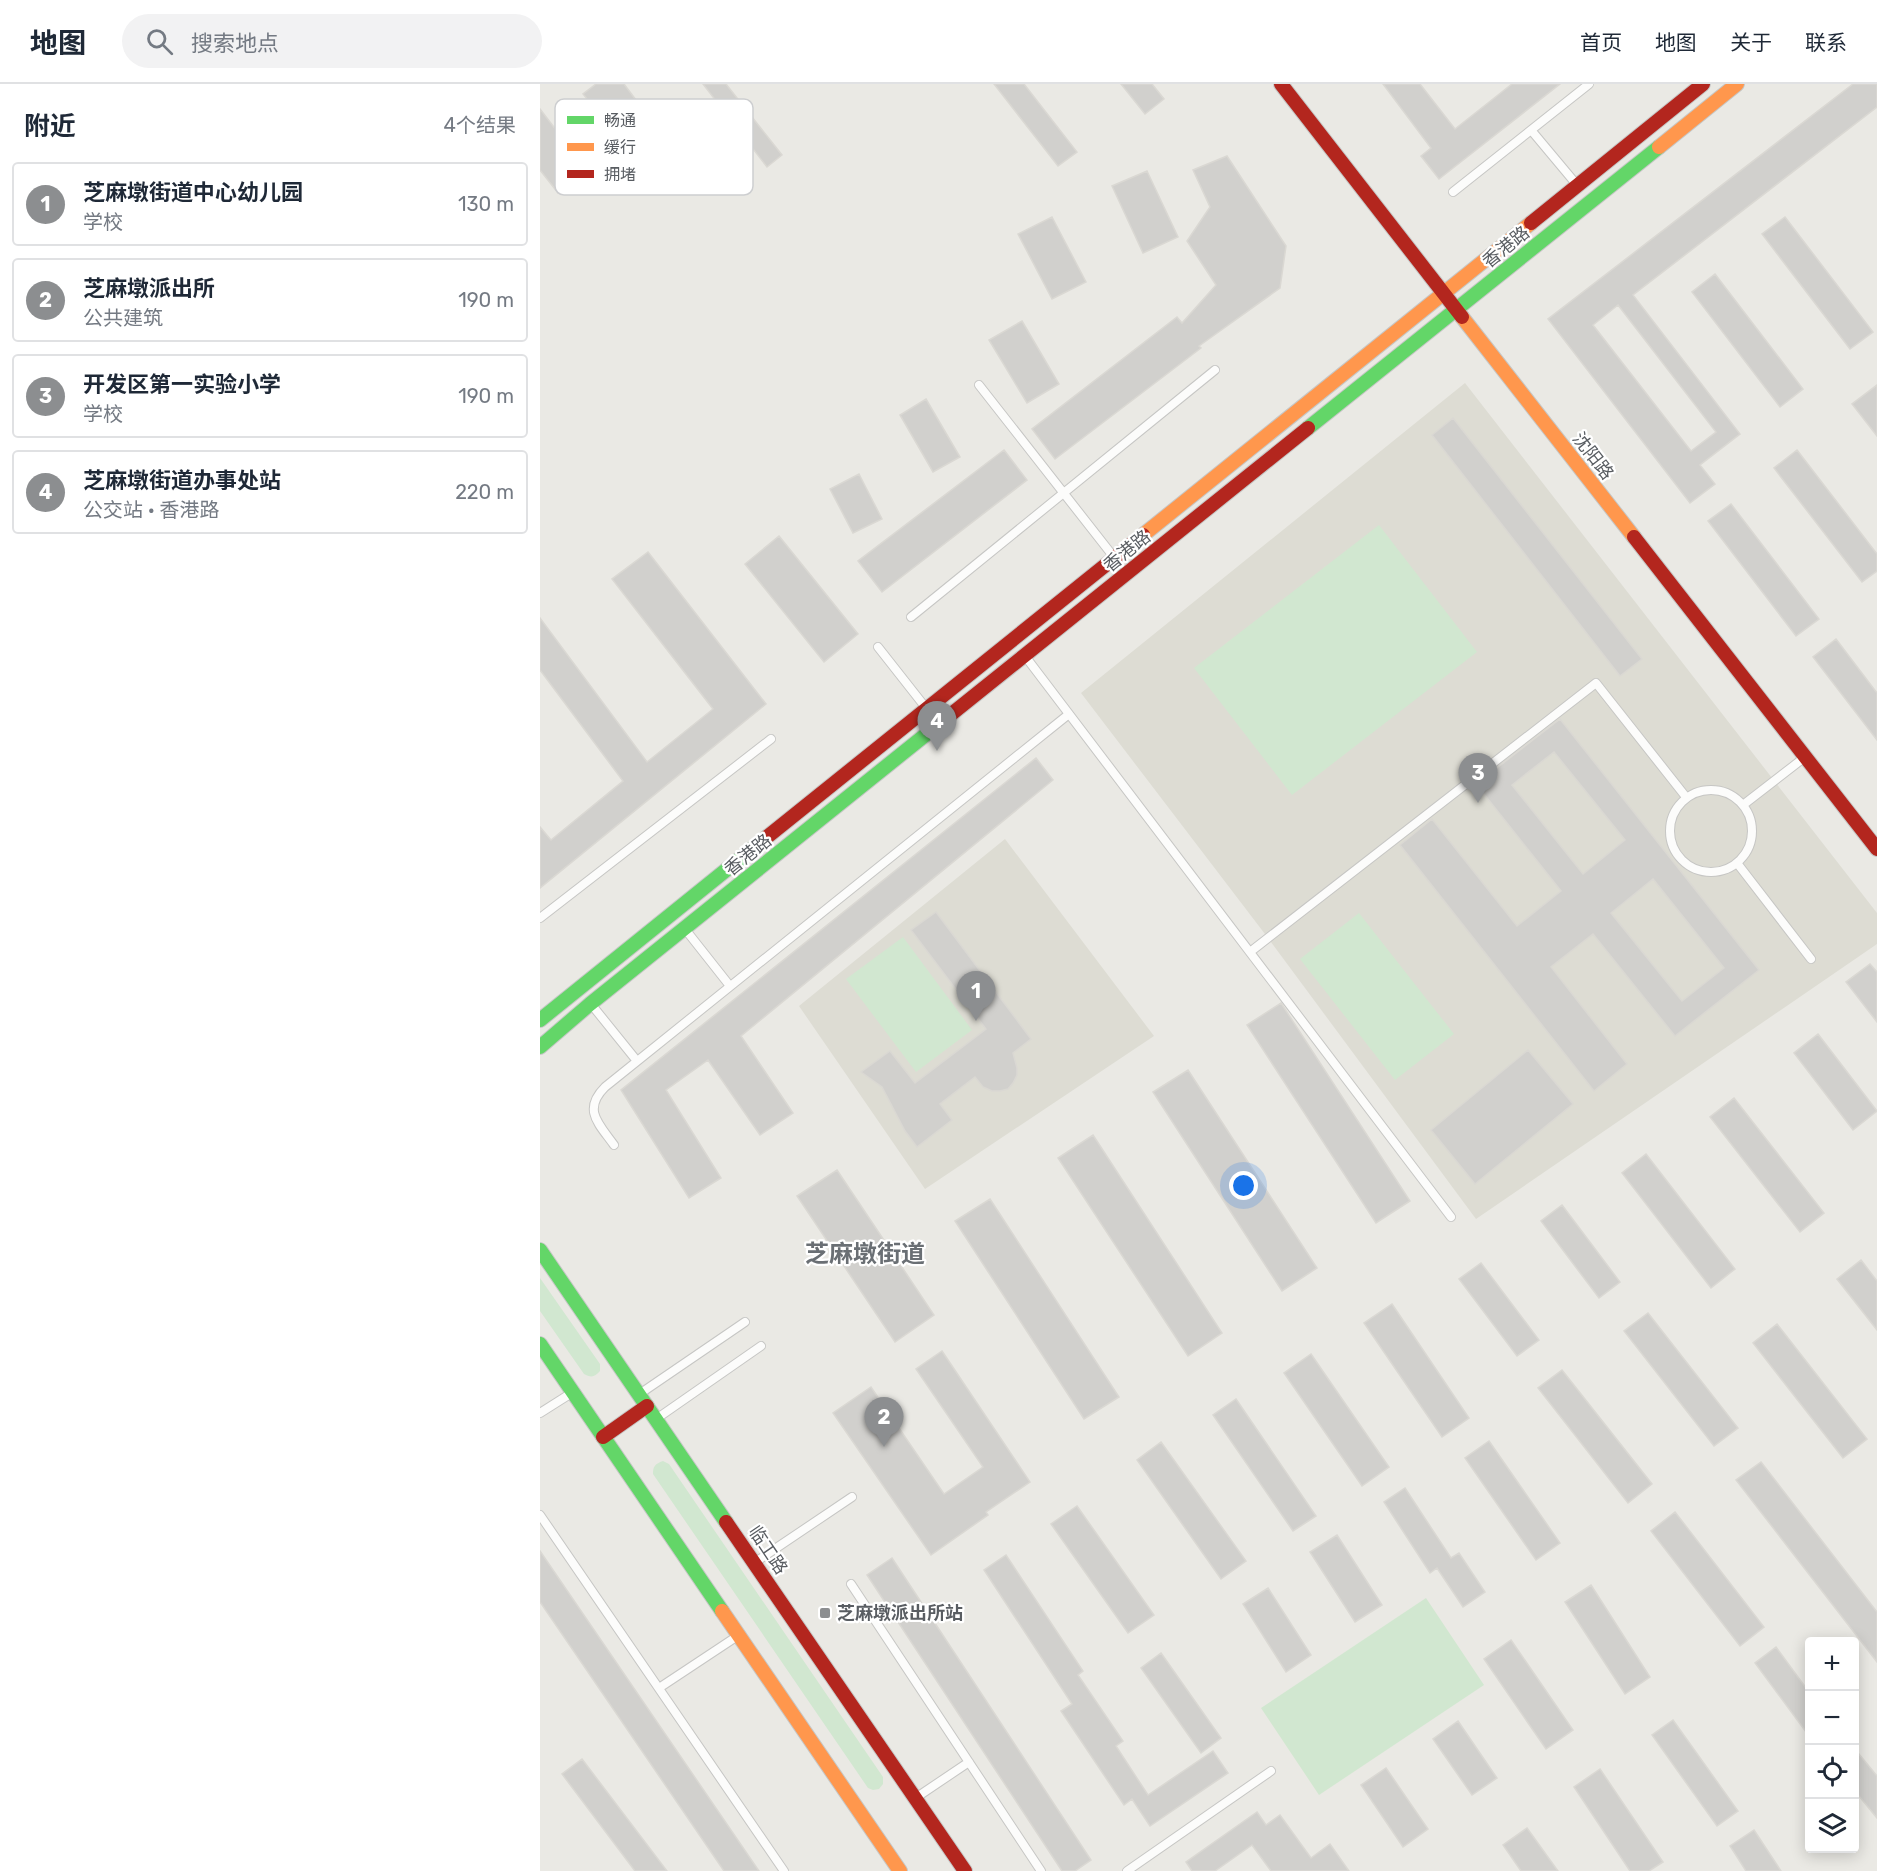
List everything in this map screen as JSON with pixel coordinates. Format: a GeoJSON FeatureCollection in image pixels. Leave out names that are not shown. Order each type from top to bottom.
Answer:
{"type":"FeatureCollection","features":[{"type":"Feature","properties":{"kind":"main road","name":"沈阳路"},"geometry":{"type":"LineString","coordinates":[[1281,84],[1877,849]]}},
{"type":"Feature","properties":{"kind":"main road","name":"香港路"},"geometry":{"type":"LineString","coordinates":[[540,1020],[1703,84]]}},
{"type":"Feature","properties":{"kind":"main road","name":"香港路"},"geometry":{"type":"LineString","coordinates":[[540,1047],[590,1004],[1737,84]]}},
{"type":"Feature","properties":{"kind":"main road","name":"临工路"},"geometry":{"type":"LineString","coordinates":[[540,1250],[965,1871]]}},
{"type":"Feature","properties":{"kind":"main road"},"geometry":{"type":"LineString","coordinates":[[540,1344],[900,1871]]}},
{"type":"Feature","properties":{"kind":"main road"},"geometry":{"type":"LineString","coordinates":[[603,1437],[643,1400]]}},
{"type":"Feature","properties":{"kind":"lane"},"geometry":{"type":"LineString","coordinates":[[1453,192],[1588,84]]}},
{"type":"Feature","properties":{"kind":"lane"},"geometry":{"type":"LineString","coordinates":[[1531,130],[1577,186]]}},
{"type":"Feature","properties":{"kind":"lane"},"geometry":{"type":"LineString","coordinates":[[911,617],[1215,370]]}},
{"type":"Feature","properties":{"kind":"lane"},"geometry":{"type":"LineString","coordinates":[[979,385],[1116,558]]}},
{"type":"Feature","properties":{"kind":"lane"},"geometry":{"type":"LineString","coordinates":[[878,647],[927,710]]}},
{"type":"Feature","properties":{"kind":"lane"},"geometry":{"type":"LineString","coordinates":[[1025,656],[1451,1217]]}},
{"type":"Feature","properties":{"kind":"lane"},"geometry":{"type":"LineString","coordinates":[[1250,952],[1596,684],[1686,797]]}},
{"type":"Feature","properties":{"kind":"lane"},"geometry":{"type":"LineString","coordinates":[[614,1145],[594,1117],[592,1109],[598,1093],[1069,714]]}},
{"type":"Feature","properties":{"kind":"lane"},"geometry":{"type":"LineString","coordinates":[[540,918],[771,739]]}},
{"type":"Feature","properties":{"kind":"lane"},"geometry":{"type":"LineString","coordinates":[[1743,805],[1805,757]]}},
{"type":"Feature","properties":{"kind":"lane"},"geometry":{"type":"LineString","coordinates":[[1710,789],[1734,796],[1743,805],[1752,825],[1752,836],[1744,855],[1737,863],[1715,872],[1692,867],[1682,860],[1670,840],[1670,828],[1672,816],[1686,797],[1697,791],[1710,789]]}},
{"type":"Feature","properties":{"kind":"lane"},"geometry":{"type":"LineString","coordinates":[[1737,863],[1811,959]]}},
{"type":"Feature","properties":{"kind":"lane"},"geometry":{"type":"LineString","coordinates":[[685,928],[730,986]]}},
{"type":"Feature","properties":{"kind":"lane"},"geometry":{"type":"LineString","coordinates":[[590,1004],[637,1061]]}},
{"type":"Feature","properties":{"kind":"lane"},"geometry":{"type":"LineString","coordinates":[[643,1400],[745,1322]]}},
{"type":"Feature","properties":{"kind":"lane"},"geometry":{"type":"LineString","coordinates":[[656,1419],[761,1346]]}},
{"type":"Feature","properties":{"kind":"lane"},"geometry":{"type":"LineString","coordinates":[[540,1413],[573,1392]]}},
{"type":"Feature","properties":{"kind":"lane"},"geometry":{"type":"LineString","coordinates":[[755,1563],[852,1497]]}},
{"type":"Feature","properties":{"kind":"lane"},"geometry":{"type":"LineString","coordinates":[[540,1515],[784,1871]]}},
{"type":"Feature","properties":{"kind":"lane"},"geometry":{"type":"LineString","coordinates":[[851,1584],[1041,1871]]}},
{"type":"Feature","properties":{"kind":"lane"},"geometry":{"type":"LineString","coordinates":[[659,1688],[739,1635]]}},
{"type":"Feature","properties":{"kind":"lane"},"geometry":{"type":"LineString","coordinates":[[915,1798],[969,1762]]}},
{"type":"Feature","properties":{"kind":"lane"},"geometry":{"type":"LineString","coordinates":[[1127,1871],[1271,1771]]}},
{"type":"Feature","properties":{"kind":"shaded area"},"geometry":{"type":"Polygon","coordinates":[[[1465,383],[1877,913],[1877,944],[1476,1219],[1268,938],[1081,693],[1465,383]]]}},
{"type":"Feature","properties":{"kind":"shaded area"},"geometry":{"type":"Polygon","coordinates":[[[1005,839],[1154,1036],[925,1189],[799,1006],[1005,839]]]}},
{"type":"Feature","properties":{"kind":"green space"},"geometry":{"type":"Polygon","coordinates":[[[1379,525],[1477,652],[1292,795],[1194,668],[1379,525]]]}},
{"type":"Feature","properties":{"kind":"green space"},"geometry":{"type":"Polygon","coordinates":[[[1359,913],[1454,1034],[1395,1080],[1300,959],[1359,913]]]}},
{"type":"Feature","properties":{"kind":"green space"},"geometry":{"type":"Polygon","coordinates":[[[903,937],[972,1030],[916,1072],[846,979],[903,937]]]}},
{"type":"Feature","properties":{"kind":"green space"},"geometry":{"type":"Polygon","coordinates":[[[540,1278],[600,1364],[600,1371],[595,1376],[584,1374],[540,1311],[540,1278]]]}},
{"type":"Feature","properties":{"kind":"green space"},"geometry":{"type":"Polygon","coordinates":[[[663,1461],[669,1464],[883,1777],[883,1784],[879,1789],[868,1788],[653,1474],[655,1466],[663,1461]]]}},
{"type":"Feature","properties":{"kind":"green space"},"geometry":{"type":"Polygon","coordinates":[[[1426,1598],[1484,1685],[1319,1795],[1261,1708],[1426,1598]]]}},
{"type":"Feature","properties":{"kind":"building"},"geometry":{"type":"Polygon","coordinates":[[[596,84],[624,84],[635,99],[587,99],[583,94],[596,84]]]}},
{"type":"Feature","properties":{"kind":"building"},"geometry":{"type":"Polygon","coordinates":[[[703,84],[726,84],[738,99],[715,99],[703,84]]]}},
{"type":"Feature","properties":{"kind":"building"},"geometry":{"type":"Polygon","coordinates":[[[994,84],[1024,84],[1077,152],[1058,166],[994,84]]]}},
{"type":"Feature","properties":{"kind":"building"},"geometry":{"type":"Polygon","coordinates":[[[1121,84],[1152,84],[1164,99],[1145,114],[1121,84]]]}},
{"type":"Feature","properties":{"kind":"building"},"geometry":{"type":"Polygon","coordinates":[[[1383,84],[1420,84],[1455,129],[1512,84],[1560,84],[1439,179],[1421,156],[1431,148],[1383,84]]]}},
{"type":"Feature","properties":{"kind":"building"},"geometry":{"type":"Polygon","coordinates":[[[1853,84],[1877,84],[1877,107],[1633,295],[1740,434],[1700,465],[1715,484],[1690,503],[1548,319],[1853,84]],[[1618,305],[1593,325],[1691,451],[1716,432],[1618,305]]]}},
{"type":"Feature","properties":{"kind":"building"},"geometry":{"type":"Polygon","coordinates":[[[540,109],[555,129],[555,189],[540,170],[540,109]]]}},
{"type":"Feature","properties":{"kind":"building"},"geometry":{"type":"Polygon","coordinates":[[[753,118],[782,155],[767,167],[753,149],[753,118]]]}},
{"type":"Feature","properties":{"kind":"building"},"geometry":{"type":"Polygon","coordinates":[[[1227,156],[1286,246],[1280,288],[1199,346],[1201,348],[1055,459],[1032,429],[1177,317],[1182,323],[1216,285],[1187,241],[1210,207],[1193,170],[1227,156]]]}},
{"type":"Feature","properties":{"kind":"building"},"geometry":{"type":"Polygon","coordinates":[[[1147,171],[1178,237],[1143,253],[1112,186],[1147,171]]]}},
{"type":"Feature","properties":{"kind":"building"},"geometry":{"type":"Polygon","coordinates":[[[1052,217],[1086,282],[1052,299],[1018,234],[1052,217]]]}},
{"type":"Feature","properties":{"kind":"building"},"geometry":{"type":"Polygon","coordinates":[[[1785,217],[1873,332],[1850,349],[1762,234],[1785,217]]]}},
{"type":"Feature","properties":{"kind":"building"},"geometry":{"type":"Polygon","coordinates":[[[1715,274],[1803,389],[1780,407],[1692,292],[1715,274]]]}},
{"type":"Feature","properties":{"kind":"building"},"geometry":{"type":"Polygon","coordinates":[[[1022,321],[1059,384],[1027,403],[989,340],[1022,321]]]}},
{"type":"Feature","properties":{"kind":"building"},"geometry":{"type":"Polygon","coordinates":[[[1877,385],[1877,436],[1852,404],[1877,385]]]}},
{"type":"Feature","properties":{"kind":"building"},"geometry":{"type":"Polygon","coordinates":[[[926,399],[960,457],[933,472],[900,415],[926,399]]]}},
{"type":"Feature","properties":{"kind":"building"},"geometry":{"type":"Polygon","coordinates":[[[1453,418],[1642,659],[1620,676],[1432,435],[1453,418]]]}},
{"type":"Feature","properties":{"kind":"building"},"geometry":{"type":"Polygon","coordinates":[[[1004,450],[1027,480],[882,592],[858,561],[1004,450]]]}},
{"type":"Feature","properties":{"kind":"building"},"geometry":{"type":"Polygon","coordinates":[[[1797,450],[1877,554],[1877,571],[1862,582],[1774,468],[1797,450]]]}},
{"type":"Feature","properties":{"kind":"building"},"geometry":{"type":"Polygon","coordinates":[[[859,474],[882,519],[853,533],[830,489],[859,474]]]}},
{"type":"Feature","properties":{"kind":"building"},"geometry":{"type":"Polygon","coordinates":[[[1731,504],[1819,619],[1796,636],[1708,521],[1731,504]]]}},
{"type":"Feature","properties":{"kind":"building"},"geometry":{"type":"Polygon","coordinates":[[[779,536],[858,634],[824,662],[745,564],[779,536]]]}},
{"type":"Feature","properties":{"kind":"building"},"geometry":{"type":"Polygon","coordinates":[[[648,552],[766,704],[540,888],[540,827],[551,840],[623,781],[540,670],[540,618],[647,762],[713,709],[612,579],[648,552]]]}},
{"type":"Feature","properties":{"kind":"building"},"geometry":{"type":"Polygon","coordinates":[[[1836,639],[1877,693],[1877,740],[1813,657],[1836,639]]]}},
{"type":"Feature","properties":{"kind":"building"},"geometry":{"type":"Polygon","coordinates":[[[1560,719],[1759,970],[1675,1036],[1593,934],[1551,967],[1627,1064],[1594,1091],[1400,845],[1432,819],[1517,926],[1561,891],[1476,784],[1560,719]],[[1554,752],[1512,785],[1583,874],[1625,840],[1554,752]],[[1653,879],[1611,913],[1682,1001],[1724,968],[1653,879]]]}},
{"type":"Feature","properties":{"kind":"building"},"geometry":{"type":"Polygon","coordinates":[[[1036,758],[1053,780],[741,1036],[793,1113],[760,1135],[708,1060],[666,1090],[721,1178],[689,1198],[621,1090],[1036,758]]]}},
{"type":"Feature","properties":{"kind":"building"},"geometry":{"type":"Polygon","coordinates":[[[936,912],[1031,1039],[1013,1053],[1017,1075],[1008,1089],[992,1091],[983,1087],[975,1077],[940,1104],[952,1120],[917,1147],[905,1131],[882,1087],[861,1072],[890,1051],[915,1083],[986,1029],[911,930],[936,912]]]}},
{"type":"Feature","properties":{"kind":"building"},"geometry":{"type":"Polygon","coordinates":[[[1870,964],[1877,972],[1877,1022],[1846,982],[1870,964]]]}},
{"type":"Feature","properties":{"kind":"building"},"geometry":{"type":"Polygon","coordinates":[[[1281,1003],[1410,1201],[1376,1223],[1247,1025],[1281,1003]]]}},
{"type":"Feature","properties":{"kind":"building"},"geometry":{"type":"Polygon","coordinates":[[[1818,1034],[1877,1111],[1853,1130],[1794,1053],[1818,1034]]]}},
{"type":"Feature","properties":{"kind":"building"},"geometry":{"type":"Polygon","coordinates":[[[1528,1050],[1573,1104],[1475,1184],[1431,1130],[1528,1050]]]}},
{"type":"Feature","properties":{"kind":"building"},"geometry":{"type":"Polygon","coordinates":[[[1188,1070],[1317,1268],[1282,1291],[1153,1092],[1188,1070]]]}},
{"type":"Feature","properties":{"kind":"building"},"geometry":{"type":"Polygon","coordinates":[[[1734,1098],[1824,1213],[1800,1232],[1710,1117],[1734,1098]]]}},
{"type":"Feature","properties":{"kind":"building"},"geometry":{"type":"Polygon","coordinates":[[[1093,1135],[1222,1333],[1188,1356],[1058,1158],[1093,1135]]]}},
{"type":"Feature","properties":{"kind":"building"},"geometry":{"type":"Polygon","coordinates":[[[1646,1154],[1735,1269],[1711,1288],[1622,1173],[1646,1154]]]}},
{"type":"Feature","properties":{"kind":"building"},"geometry":{"type":"Polygon","coordinates":[[[837,1170],[934,1315],[895,1342],[797,1196],[837,1170]]]}},
{"type":"Feature","properties":{"kind":"building"},"geometry":{"type":"Polygon","coordinates":[[[990,1199],[1119,1397],[1084,1419],[955,1221],[990,1199]]]}},
{"type":"Feature","properties":{"kind":"building"},"geometry":{"type":"Polygon","coordinates":[[[1562,1205],[1620,1282],[1599,1298],[1541,1221],[1562,1205]]]}},
{"type":"Feature","properties":{"kind":"building"},"geometry":{"type":"Polygon","coordinates":[[[1861,1260],[1877,1281],[1877,1330],[1837,1279],[1861,1260]]]}},
{"type":"Feature","properties":{"kind":"building"},"geometry":{"type":"Polygon","coordinates":[[[1481,1263],[1539,1340],[1517,1356],[1459,1279],[1481,1263]]]}},
{"type":"Feature","properties":{"kind":"building"},"geometry":{"type":"Polygon","coordinates":[[[1392,1304],[1469,1418],[1442,1437],[1364,1323],[1392,1304]]]}},
{"type":"Feature","properties":{"kind":"building"},"geometry":{"type":"Polygon","coordinates":[[[1648,1313],[1738,1428],[1714,1446],[1624,1331],[1648,1313]]]}},
{"type":"Feature","properties":{"kind":"building"},"geometry":{"type":"Polygon","coordinates":[[[1777,1324],[1867,1439],[1843,1458],[1753,1343],[1777,1324]]]}},
{"type":"Feature","properties":{"kind":"building"},"geometry":{"type":"Polygon","coordinates":[[[942,1351],[1030,1482],[986,1512],[988,1515],[931,1555],[833,1413],[871,1387],[944,1494],[983,1467],[916,1369],[942,1351]]]}},
{"type":"Feature","properties":{"kind":"building"},"geometry":{"type":"Polygon","coordinates":[[[1311,1354],[1389,1467],[1362,1486],[1284,1373],[1311,1354]]]}},
{"type":"Feature","properties":{"kind":"building"},"geometry":{"type":"Polygon","coordinates":[[[1562,1370],[1652,1484],[1628,1503],[1538,1388],[1562,1370]]]}},
{"type":"Feature","properties":{"kind":"building"},"geometry":{"type":"Polygon","coordinates":[[[1236,1399],[1316,1516],[1293,1531],[1213,1415],[1236,1399]]]}},
{"type":"Feature","properties":{"kind":"building"},"geometry":{"type":"Polygon","coordinates":[[[1489,1441],[1560,1543],[1536,1560],[1465,1458],[1489,1441]]]}},
{"type":"Feature","properties":{"kind":"building"},"geometry":{"type":"Polygon","coordinates":[[[1161,1442],[1246,1561],[1221,1579],[1137,1460],[1161,1442]]]}},
{"type":"Feature","properties":{"kind":"building"},"geometry":{"type":"Polygon","coordinates":[[[1761,1462],[1877,1612],[1877,1662],[1859,1637],[1736,1480],[1761,1462]]]}},
{"type":"Feature","properties":{"kind":"building"},"geometry":{"type":"Polygon","coordinates":[[[1405,1488],[1451,1558],[1459,1553],[1485,1592],[1463,1607],[1437,1568],[1430,1573],[1384,1502],[1405,1488]]]}},
{"type":"Feature","properties":{"kind":"building"},"geometry":{"type":"Polygon","coordinates":[[[1077,1506],[1154,1615],[1128,1633],[1051,1524],[1077,1506]]]}},
{"type":"Feature","properties":{"kind":"building"},"geometry":{"type":"Polygon","coordinates":[[[1675,1512],[1764,1627],[1740,1646],[1651,1531],[1675,1512]]]}},
{"type":"Feature","properties":{"kind":"building"},"geometry":{"type":"Polygon","coordinates":[[[1337,1535],[1382,1605],[1355,1622],[1310,1552],[1337,1535]]]}},
{"type":"Feature","properties":{"kind":"building"},"geometry":{"type":"Polygon","coordinates":[[[540,1551],[759,1871],[724,1871],[540,1602],[540,1551]]]}},
{"type":"Feature","properties":{"kind":"building"},"geometry":{"type":"Polygon","coordinates":[[[1006,1555],[1083,1671],[1078,1675],[1123,1741],[1116,1746],[1148,1795],[1213,1751],[1228,1773],[1150,1826],[1132,1799],[1124,1805],[1061,1711],[1072,1704],[984,1570],[1006,1555]]]}},
{"type":"Feature","properties":{"kind":"building"},"geometry":{"type":"Polygon","coordinates":[[[892,1558],[1091,1860],[1075,1871],[1062,1871],[867,1575],[892,1558]]]}},
{"type":"Feature","properties":{"kind":"building"},"geometry":{"type":"Polygon","coordinates":[[[1591,1585],[1650,1677],[1625,1694],[1565,1602],[1591,1585]]]}},
{"type":"Feature","properties":{"kind":"building"},"geometry":{"type":"Polygon","coordinates":[[[1268,1588],[1311,1655],[1286,1672],[1243,1604],[1268,1588]]]}},
{"type":"Feature","properties":{"kind":"building"},"geometry":{"type":"Polygon","coordinates":[[[1511,1640],[1573,1730],[1546,1749],[1484,1659],[1511,1640]]]}},
{"type":"Feature","properties":{"kind":"building"},"geometry":{"type":"Polygon","coordinates":[[[1776,1647],[1805,1687],[1805,1731],[1755,1663],[1776,1647]]]}},
{"type":"Feature","properties":{"kind":"building"},"geometry":{"type":"Polygon","coordinates":[[[1161,1653],[1221,1738],[1201,1753],[1141,1668],[1161,1653]]]}},
{"type":"Feature","properties":{"kind":"building"},"geometry":{"type":"Polygon","coordinates":[[[1673,1720],[1738,1811],[1717,1826],[1652,1735],[1673,1720]]]}},
{"type":"Feature","properties":{"kind":"building"},"geometry":{"type":"Polygon","coordinates":[[[1458,1721],[1497,1778],[1472,1795],[1433,1739],[1458,1721]]]}},
{"type":"Feature","properties":{"kind":"building"},"geometry":{"type":"Polygon","coordinates":[[[1859,1754],[1877,1776],[1877,1818],[1859,1796],[1859,1754]]]}},
{"type":"Feature","properties":{"kind":"building"},"geometry":{"type":"Polygon","coordinates":[[[582,1759],[667,1871],[635,1871],[562,1774],[582,1759]]]}},
{"type":"Feature","properties":{"kind":"building"},"geometry":{"type":"Polygon","coordinates":[[[1386,1768],[1428,1829],[1403,1847],[1361,1785],[1386,1768]]]}},
{"type":"Feature","properties":{"kind":"building"},"geometry":{"type":"Polygon","coordinates":[[[1600,1769],[1663,1862],[1649,1871],[1630,1871],[1574,1787],[1600,1769]]]}},
{"type":"Feature","properties":{"kind":"building"},"geometry":{"type":"Polygon","coordinates":[[[1257,1812],[1266,1825],[1280,1815],[1311,1858],[1330,1844],[1349,1871],[1271,1871],[1252,1845],[1215,1871],[1192,1871],[1186,1862],[1257,1812]]]}},
{"type":"Feature","properties":{"kind":"building"},"geometry":{"type":"Polygon","coordinates":[[[1527,1828],[1558,1871],[1521,1871],[1503,1845],[1527,1828]]]}},
{"type":"Feature","properties":{"kind":"building"},"geometry":{"type":"Polygon","coordinates":[[[1754,1830],[1781,1871],[1746,1871],[1730,1846],[1754,1830]]]}},
{"type":"Feature","properties":{"kind":"traffic: fast"},"geometry":{"type":"LineString","coordinates":[[1308,428],[1659,147]]}},
{"type":"Feature","properties":{"kind":"traffic: fast"},"geometry":{"type":"LineString","coordinates":[[540,1047],[590,1004],[939,724]]}},
{"type":"Feature","properties":{"kind":"traffic: fast"},"geometry":{"type":"LineString","coordinates":[[540,1020],[767,837]]}},
{"type":"Feature","properties":{"kind":"traffic: fast"},"geometry":{"type":"LineString","coordinates":[[540,1250],[726,1522]]}},
{"type":"Feature","properties":{"kind":"traffic: fast"},"geometry":{"type":"LineString","coordinates":[[540,1344],[722,1611]]}},
{"type":"Feature","properties":{"kind":"traffic: slow"},"geometry":{"type":"LineString","coordinates":[[1659,147],[1737,84]]}},
{"type":"Feature","properties":{"kind":"traffic: slow"},"geometry":{"type":"LineString","coordinates":[[1143,535],[1531,223]]}},
{"type":"Feature","properties":{"kind":"traffic: slow"},"geometry":{"type":"LineString","coordinates":[[1462,317],[1634,537]]}},
{"type":"Feature","properties":{"kind":"traffic: slow"},"geometry":{"type":"LineString","coordinates":[[722,1611],[900,1871]]}},
{"type":"Feature","properties":{"kind":"traffic: jam"},"geometry":{"type":"LineString","coordinates":[[1281,84],[1462,317]]}},
{"type":"Feature","properties":{"kind":"traffic: jam"},"geometry":{"type":"LineString","coordinates":[[1531,223],[1703,84]]}},
{"type":"Feature","properties":{"kind":"traffic: jam"},"geometry":{"type":"LineString","coordinates":[[939,724],[1308,428]]}},
{"type":"Feature","properties":{"kind":"traffic: jam"},"geometry":{"type":"LineString","coordinates":[[767,837],[1143,535]]}},
{"type":"Feature","properties":{"kind":"traffic: jam"},"geometry":{"type":"LineString","coordinates":[[1634,537],[1877,849]]}},
{"type":"Feature","properties":{"kind":"traffic: jam"},"geometry":{"type":"LineString","coordinates":[[603,1437],[647,1406]]}},
{"type":"Feature","properties":{"kind":"traffic: jam"},"geometry":{"type":"LineString","coordinates":[[726,1522],[965,1871]]}},
{"type":"Feature","properties":{"kind":"place","name":"芝麻墩街道办事处站"},"geometry":{"type":"Point","coordinates":[937,751]}},
{"type":"Feature","properties":{"kind":"place","name":"开发区第一实验小学"},"geometry":{"type":"Point","coordinates":[1478,803]}},
{"type":"Feature","properties":{"kind":"place","name":"芝麻墩街道中心幼儿园"},"geometry":{"type":"Point","coordinates":[976,1021]}},
{"type":"Feature","properties":{"kind":"place","name":"芝麻墩派出所"},"geometry":{"type":"Point","coordinates":[884,1447]}},
{"type":"Feature","properties":{"kind":"place","name":"芝麻墩派出所站"},"geometry":{"type":"Point","coordinates":[825,1613]}},
{"type":"Feature","properties":{"kind":"district","name":"芝麻墩街道"},"geometry":{"type":"Point","coordinates":[865,1254]}}]}
